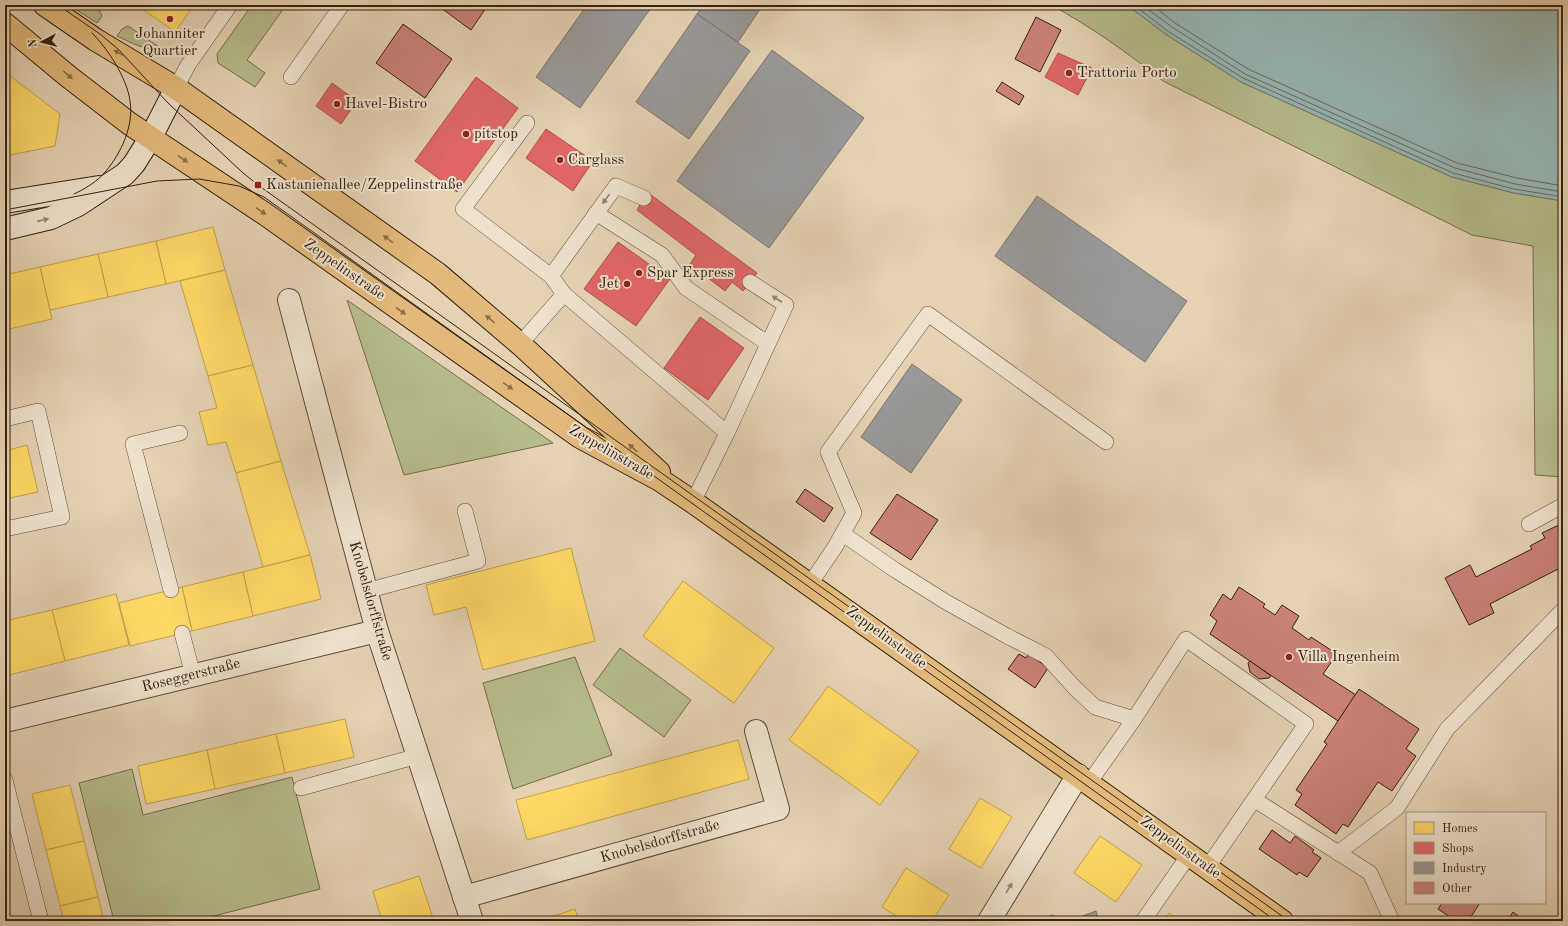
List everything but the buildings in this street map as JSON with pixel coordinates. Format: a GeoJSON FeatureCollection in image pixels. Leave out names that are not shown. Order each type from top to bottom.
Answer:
{"type":"FeatureCollection","features":[{"type":"Feature","properties":{"kind":"main road","name":"Zeppelinstraße"},"geometry":{"type":"LineString","coordinates":[[45,5],[96,40],[176,88],[438,274],[520,344],[693,502]]}},
{"type":"Feature","properties":{"kind":"main road","name":"Zeppelinstraße"},"geometry":{"type":"LineString","coordinates":[[5,24],[69,77],[130,124],[266,214],[580,438],[660,480],[693,502],[1282,921]]}},
{"type":"Feature","properties":{"kind":"street"},"geometry":{"type":"LineString","coordinates":[[5,229],[51,218],[78,205],[125,174],[134,164],[151,137],[176,88]]}},
{"type":"Feature","properties":{"kind":"street"},"geometry":{"type":"LineString","coordinates":[[5,202],[108,185]]}},
{"type":"Feature","properties":{"kind":"street","name":"Knobelsdorffstraße"},"geometry":{"type":"LineString","coordinates":[[289,300],[377,631],[472,921]]}},
{"type":"Feature","properties":{"kind":"street","name":"Roseggerstraße"},"geometry":{"type":"LineString","coordinates":[[5,721],[377,631]]}},
{"type":"Feature","properties":{"kind":"street","name":"Knobelsdorffstraße"},"geometry":{"type":"LineString","coordinates":[[464,897],[778,809],[756,731]]}},
{"type":"Feature","properties":{"kind":"street"},"geometry":{"type":"LineString","coordinates":[[989,921],[1083,779]]}},
{"type":"Feature","properties":{"kind":"lane"},"geometry":{"type":"LineString","coordinates":[[176,88],[188,65],[230,5]]}},
{"type":"Feature","properties":{"kind":"lane"},"geometry":{"type":"LineString","coordinates":[[291,77],[342,5]]}},
{"type":"Feature","properties":{"kind":"lane"},"geometry":{"type":"LineString","coordinates":[[527,123],[463,209],[551,276],[564,294],[727,432]]}},
{"type":"Feature","properties":{"kind":"lane"},"geometry":{"type":"LineString","coordinates":[[551,276],[616,186],[644,198]]}},
{"type":"Feature","properties":{"kind":"lane"},"geometry":{"type":"LineString","coordinates":[[596,213],[662,255],[686,288],[767,343]]}},
{"type":"Feature","properties":{"kind":"lane"},"geometry":{"type":"LineString","coordinates":[[693,502],[786,304],[750,282]]}},
{"type":"Feature","properties":{"kind":"lane"},"geometry":{"type":"LineString","coordinates":[[520,344],[564,294]]}},
{"type":"Feature","properties":{"kind":"lane"},"geometry":{"type":"LineString","coordinates":[[810,584],[854,513],[828,452],[928,314],[1106,442]]}},
{"type":"Feature","properties":{"kind":"lane"},"geometry":{"type":"LineString","coordinates":[[5,419],[38,411],[62,517],[5,529]]}},
{"type":"Feature","properties":{"kind":"lane"},"geometry":{"type":"LineString","coordinates":[[171,590],[133,444],[180,433]]}},
{"type":"Feature","properties":{"kind":"lane"},"geometry":{"type":"LineString","coordinates":[[1529,524],[1560,507],[1563,507]]}},
{"type":"Feature","properties":{"kind":"lane"},"geometry":{"type":"LineString","coordinates":[[366,591],[478,561],[465,511]]}},
{"type":"Feature","properties":{"kind":"lane"},"geometry":{"type":"LineString","coordinates":[[842,534],[946,602],[1046,656],[1074,687],[1095,706],[1134,719]]}},
{"type":"Feature","properties":{"kind":"lane"},"geometry":{"type":"LineString","coordinates":[[1338,853],[1398,808],[1447,729],[1563,610]]}},
{"type":"Feature","properties":{"kind":"lane"},"geometry":{"type":"LineString","coordinates":[[182,633],[193,675]]}},
{"type":"Feature","properties":{"kind":"lane"},"geometry":{"type":"LineString","coordinates":[[1083,779],[1134,719],[1186,639],[1306,724],[1207,868]]}},
{"type":"Feature","properties":{"kind":"lane"},"geometry":{"type":"LineString","coordinates":[[301,788],[418,756]]}},
{"type":"Feature","properties":{"kind":"lane"},"geometry":{"type":"LineString","coordinates":[[5,780],[41,921]]}},
{"type":"Feature","properties":{"kind":"lane"},"geometry":{"type":"LineString","coordinates":[[1255,800],[1370,873],[1392,921]]}},
{"type":"Feature","properties":{"kind":"lane"},"geometry":{"type":"LineString","coordinates":[[1143,921],[1189,855]]}},
{"type":"Feature","properties":{"kind":"green space"},"geometry":{"type":"Polygon","coordinates":[[[69,5],[97,5],[102,16],[97,23],[69,5]]]}},
{"type":"Feature","properties":{"kind":"green space"},"geometry":{"type":"Polygon","coordinates":[[[252,5],[286,5],[247,60],[265,73],[255,87],[218,63],[217,54],[252,5]]]}},
{"type":"Feature","properties":{"kind":"green space"},"geometry":{"type":"Polygon","coordinates":[[[1051,5],[1127,5],[1167,35],[1241,82],[1452,177],[1514,193],[1563,201],[1563,477],[1535,475],[1533,246],[1472,235],[1163,81],[1108,40],[1051,5]]]}},
{"type":"Feature","properties":{"kind":"green space"},"geometry":{"type":"Polygon","coordinates":[[[128,26],[162,49],[144,48],[117,36],[122,29],[128,26]]]}},
{"type":"Feature","properties":{"kind":"green space"},"geometry":{"type":"Polygon","coordinates":[[[347,300],[553,443],[404,475],[347,300]]]}},
{"type":"Feature","properties":{"kind":"green space"},"geometry":{"type":"Polygon","coordinates":[[[620,648],[691,700],[664,737],[593,685],[620,648]]]}},
{"type":"Feature","properties":{"kind":"green space"},"geometry":{"type":"Polygon","coordinates":[[[575,657],[612,755],[513,789],[483,683],[575,657]]]}},
{"type":"Feature","properties":{"kind":"green space"},"geometry":{"type":"Polygon","coordinates":[[[132,769],[143,815],[292,777],[320,889],[194,921],[114,921],[79,783],[132,769]]]}},
{"type":"Feature","properties":{"kind":"water"},"geometry":{"type":"Polygon","coordinates":[[[1127,5],[1563,5],[1563,201],[1514,193],[1452,177],[1241,82],[1167,35],[1127,5]]]}},
{"type":"Feature","properties":{"kind":"tram line"},"geometry":{"type":"LineString","coordinates":[[58,5],[100,34],[119,50],[168,103],[258,185],[1289,921]]}},
{"type":"Feature","properties":{"kind":"tram line"},"geometry":{"type":"LineString","coordinates":[[74,194],[87,187],[103,175],[112,164],[125,139],[130,120],[130,101],[125,83],[116,64],[92,33]]}},
{"type":"Feature","properties":{"kind":"tram line"},"geometry":{"type":"LineString","coordinates":[[5,210],[157,181],[199,179],[239,186],[264,197],[1276,921]]}},
{"type":"Feature","properties":{"kind":"place","name":"Johanniter Quartier"},"geometry":{"type":"Point","coordinates":[170,19]}},
{"type":"Feature","properties":{"kind":"place","name":"Trattoria Porto"},"geometry":{"type":"Point","coordinates":[1069,73]}},
{"type":"Feature","properties":{"kind":"place","name":"Havel-Bistro"},"geometry":{"type":"Point","coordinates":[337,104]}},
{"type":"Feature","properties":{"kind":"place","name":"pitstop"},"geometry":{"type":"Point","coordinates":[466,134]}},
{"type":"Feature","properties":{"kind":"place","name":"Carglass"},"geometry":{"type":"Point","coordinates":[560,160]}},
{"type":"Feature","properties":{"kind":"place","name":"Kastanienallee/Zeppelinstraße"},"geometry":{"type":"Point","coordinates":[258,185]}},
{"type":"Feature","properties":{"kind":"place","name":"Spar Express"},"geometry":{"type":"Point","coordinates":[639,273]}},
{"type":"Feature","properties":{"kind":"place","name":"Jet"},"geometry":{"type":"Point","coordinates":[627,284]}},
{"type":"Feature","properties":{"kind":"place","name":"Villa Ingenheim"},"geometry":{"type":"Point","coordinates":[1289,657]}}]}
